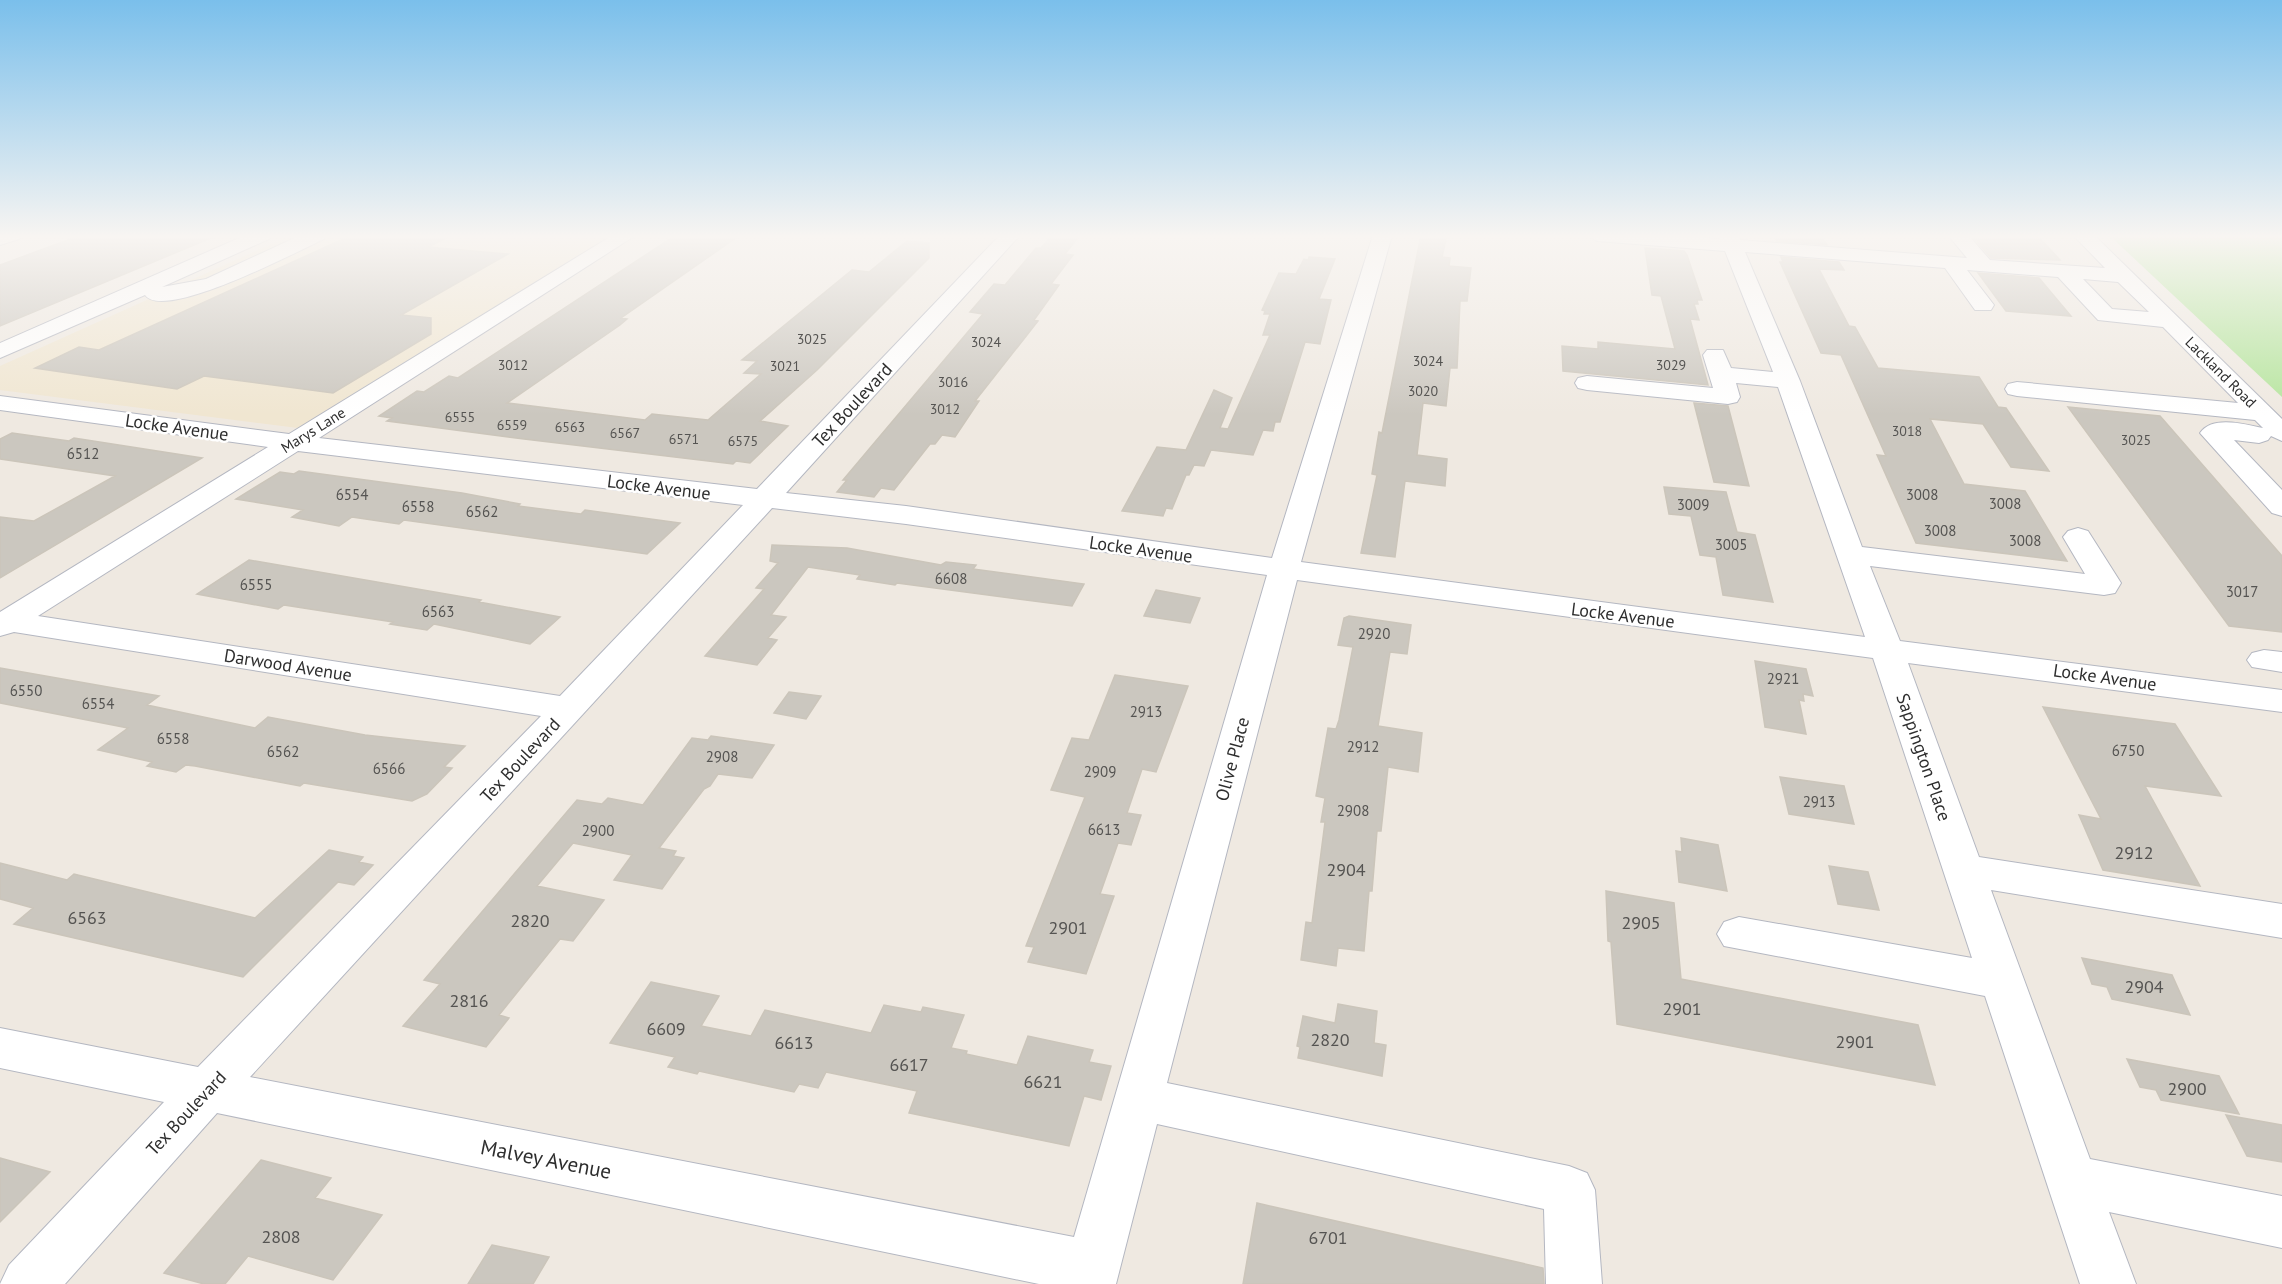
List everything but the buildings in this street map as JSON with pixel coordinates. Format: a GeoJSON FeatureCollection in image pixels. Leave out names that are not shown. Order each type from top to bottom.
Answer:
{"type":"FeatureCollection","features":[{"type":"Feature","properties":{"kind":"street"},"geometry":{"type":"LineString","coordinates":[[0,351],[127,295]]}},
{"type":"Feature","properties":{"kind":"street","name":"Marys Lane"},"geometry":{"type":"LineString","coordinates":[[4,623],[530,295]]}},
{"type":"Feature","properties":{"kind":"street","name":"Tex Boulevard"},"geometry":{"type":"LineString","coordinates":[[28,1284],[206,1091],[568,709],[955,295]]}},
{"type":"Feature","properties":{"kind":"street","name":"Olive Place"},"geometry":{"type":"LineString","coordinates":[[1090,1276],[1284,569],[1365,295]]}},
{"type":"Feature","properties":{"kind":"street","name":"Sappington Place"},"geometry":{"type":"LineString","coordinates":[[1753,295],[1788,381],[1886,648],[2108,1284]]}},
{"type":"Feature","properties":{"kind":"street"},"geometry":{"type":"LineString","coordinates":[[1976,295],[1983,304]]}},
{"type":"Feature","properties":{"kind":"street"},"geometry":{"type":"LineString","coordinates":[[2087,295],[2106,315],[2170,321]]}},
{"type":"Feature","properties":{"kind":"street","name":"Lackland Road"},"geometry":{"type":"LineString","coordinates":[[2143,295],[2282,435]]}},
{"type":"Feature","properties":{"kind":"street"},"geometry":{"type":"LineString","coordinates":[[1587,383],[1728,397],[1718,364],[1788,381]]}},
{"type":"Feature","properties":{"kind":"street"},"geometry":{"type":"LineString","coordinates":[[2017,389],[2261,412]]}},
{"type":"Feature","properties":{"kind":"street","name":"Locke Avenue"},"geometry":{"type":"LineString","coordinates":[[0,403],[293,443],[906,515],[1525,603],[2282,701]]}},
{"type":"Feature","properties":{"kind":"street"},"geometry":{"type":"LineString","coordinates":[[2282,435],[2216,430],[2213,433],[2282,507]]}},
{"type":"Feature","properties":{"kind":"street"},"geometry":{"type":"LineString","coordinates":[[1850,555],[2104,586],[2106,583],[2078,537]]}},
{"type":"Feature","properties":{"kind":"street","name":"Darwood Avenue"},"geometry":{"type":"LineString","coordinates":[[4,623],[568,709]]}},
{"type":"Feature","properties":{"kind":"street"},"geometry":{"type":"LineString","coordinates":[[1963,870],[2282,921]]}},
{"type":"Feature","properties":{"kind":"street"},"geometry":{"type":"LineString","coordinates":[[1739,934],[2002,981]]}},
{"type":"Feature","properties":{"kind":"street","name":"Malvey Avenue"},"geometry":{"type":"LineString","coordinates":[[0,1048],[1090,1276]]}},
{"type":"Feature","properties":{"kind":"street"},"geometry":{"type":"LineString","coordinates":[[1139,1099],[1569,1191],[1574,1284]]}},
{"type":"Feature","properties":{"kind":"street"},"geometry":{"type":"LineString","coordinates":[[2071,1180],[2282,1222]]}},
{"type":"Feature","properties":{"kind":"shaded area"},"geometry":{"type":"Polygon","coordinates":[[[158,295],[517,295],[298,428],[0,390],[0,366],[158,295]]]}},
{"type":"Feature","properties":{"kind":"green space"},"geometry":{"type":"Polygon","coordinates":[[[2173,295],[2282,295],[2282,397],[2173,295]]]}}]}
